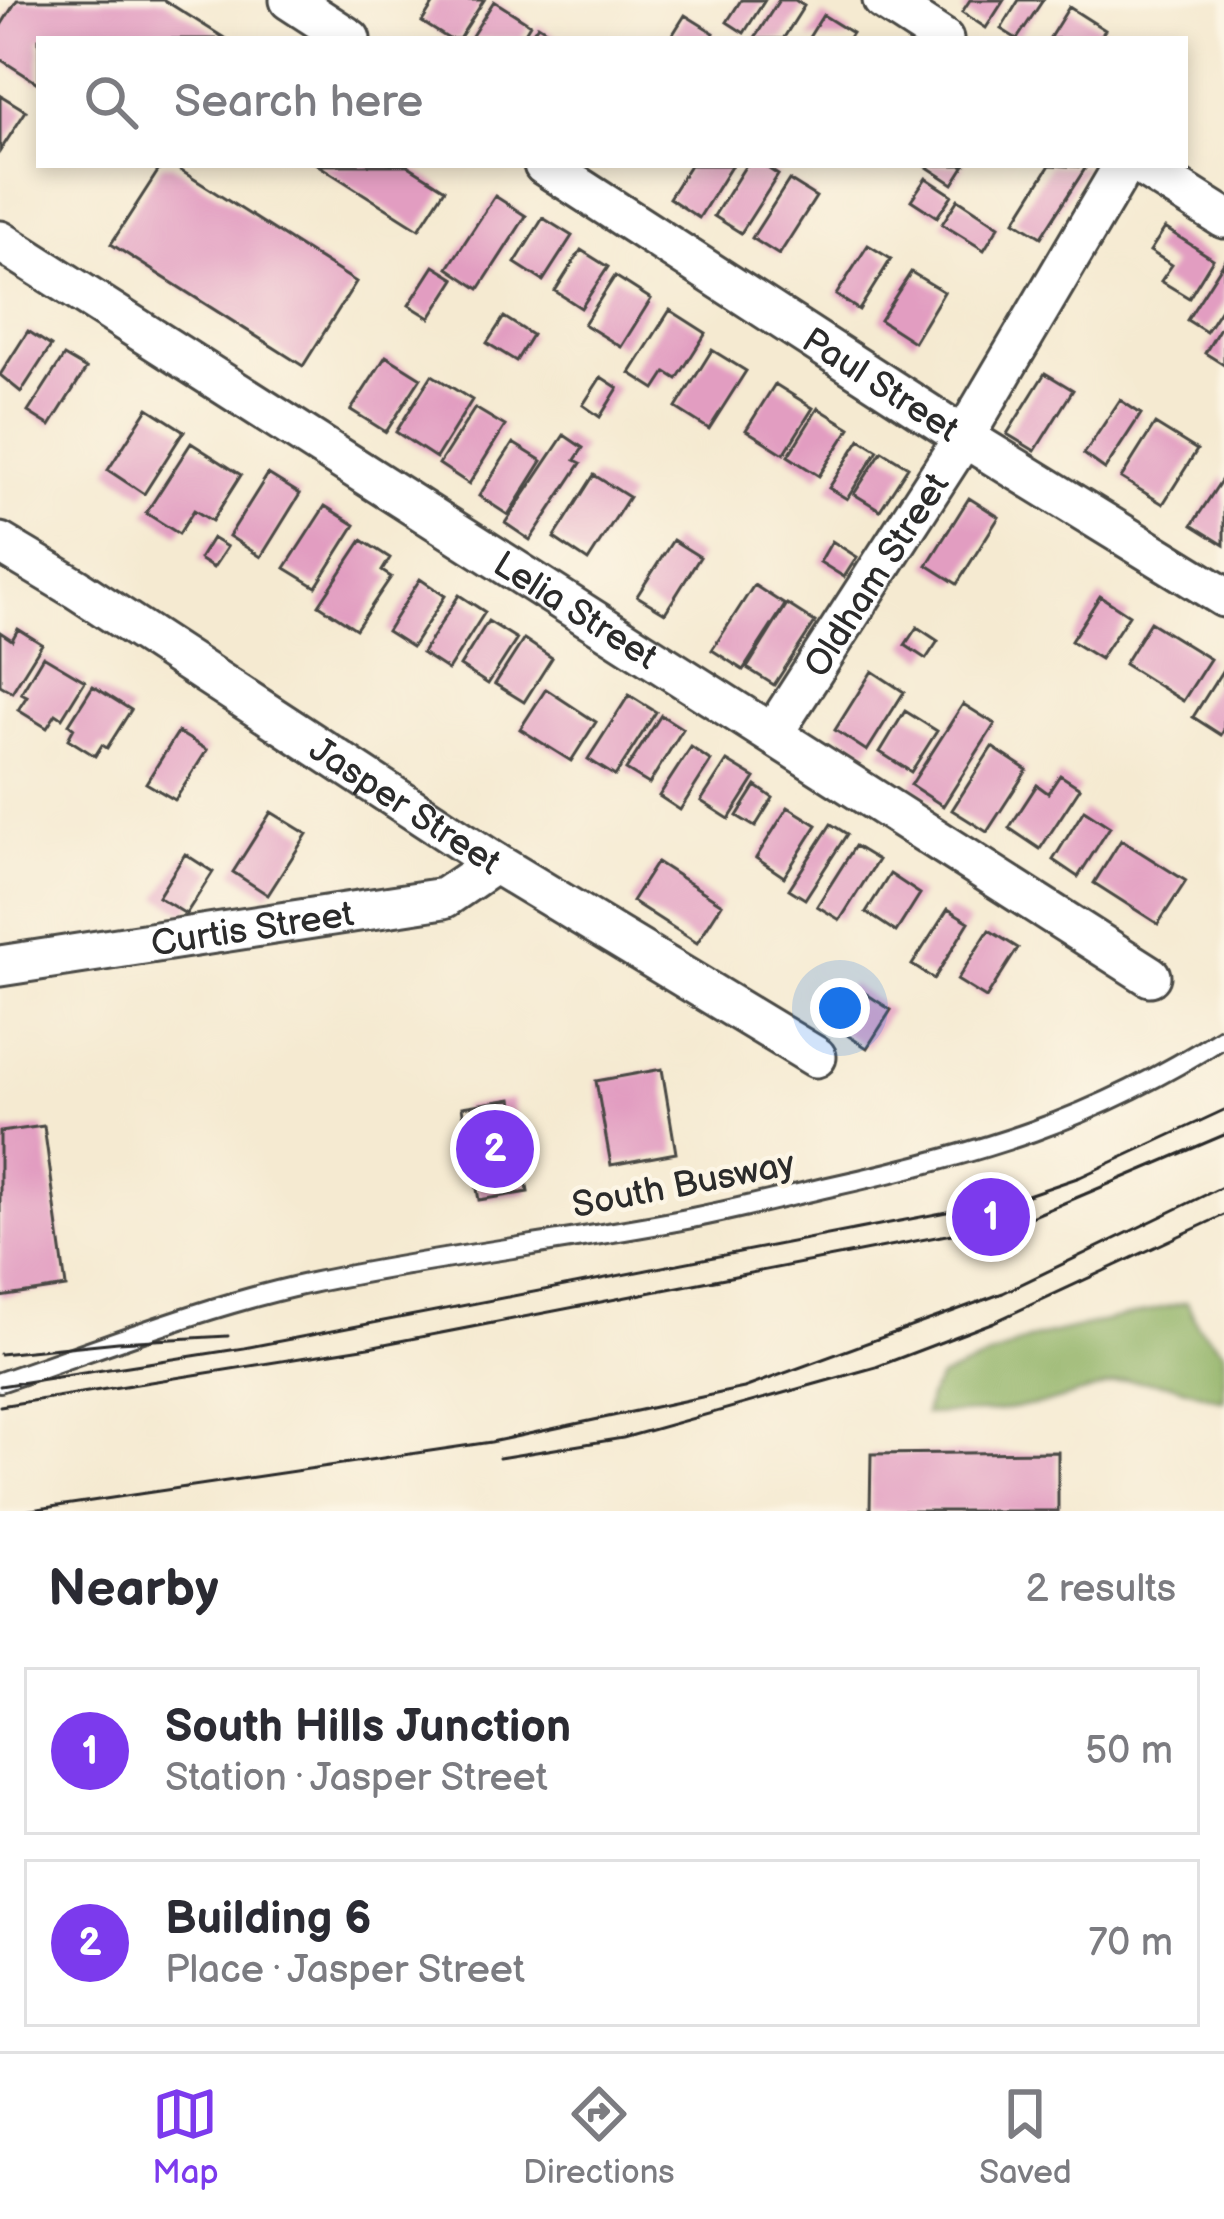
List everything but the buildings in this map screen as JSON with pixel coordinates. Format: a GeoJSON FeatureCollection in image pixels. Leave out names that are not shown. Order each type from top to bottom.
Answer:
{"type":"FeatureCollection","features":[{"type":"Feature","properties":{"kind":"street"},"geometry":{"type":"LineString","coordinates":[[290,0],[345,36]]}},
{"type":"Feature","properties":{"kind":"street"},"geometry":{"type":"LineString","coordinates":[[883,0],[938,36]]}},
{"type":"Feature","properties":{"kind":"street","name":"Paul Street"},"geometry":{"type":"LineString","coordinates":[[549,168],[964,437],[1224,598]]}},
{"type":"Feature","properties":{"kind":"street","name":"Oldham Street"},"geometry":{"type":"LineString","coordinates":[[773,734],[964,437],[1122,168]]}},
{"type":"Feature","properties":{"kind":"street"},"geometry":{"type":"LineString","coordinates":[[1145,168],[1224,218]]}},
{"type":"Feature","properties":{"kind":"street","name":"Lelia Street"},"geometry":{"type":"LineString","coordinates":[[6,256],[773,734],[1150,976]]}},
{"type":"Feature","properties":{"kind":"street","name":"Jasper Street"},"geometry":{"type":"LineString","coordinates":[[0,543],[495,862],[816,1057]]}},
{"type":"Feature","properties":{"kind":"street","name":"Curtis Street"},"geometry":{"type":"LineString","coordinates":[[0,966],[444,898],[495,862]]}},
{"type":"Feature","properties":{"kind":"lane","name":"South Busway"},"geometry":{"type":"LineString","coordinates":[[0,1382],[201,1310],[312,1283],[688,1219],[964,1155],[1070,1120],[1179,1066],[1224,1037]]}},
{"type":"Feature","properties":{"kind":"green space"},"geometry":{"type":"Polygon","coordinates":[[[1187,1302],[1198,1326],[1224,1351],[1224,1401],[1171,1384],[1126,1380],[1047,1403],[990,1412],[925,1414],[940,1378],[1033,1338],[1187,1302]]]}},
{"type":"Feature","properties":{"kind":"tram line"},"geometry":{"type":"LineString","coordinates":[[0,1386],[244,1348],[1019,1198],[1080,1177],[1224,1110]]}},
{"type":"Feature","properties":{"kind":"tram line"},"geometry":{"type":"LineString","coordinates":[[0,1406],[369,1347],[1024,1220],[1224,1135]]}},
{"type":"Feature","properties":{"kind":"tram line"},"geometry":{"type":"LineString","coordinates":[[24,1511],[491,1442],[744,1388],[1003,1293],[1224,1186]]}},
{"type":"Feature","properties":{"kind":"tram line"},"geometry":{"type":"LineString","coordinates":[[499,1458],[623,1438],[876,1367],[994,1322],[1224,1215]]}},
{"type":"Feature","properties":{"kind":"tram line"},"geometry":{"type":"LineString","coordinates":[[0,1354],[228,1336]]}},
{"type":"Feature","properties":{"kind":"place","name":"Building 6"},"geometry":{"type":"Point","coordinates":[495,1149]}},
{"type":"Feature","properties":{"kind":"place","name":"South Hills Junction"},"geometry":{"type":"Point","coordinates":[991,1217]}}]}
